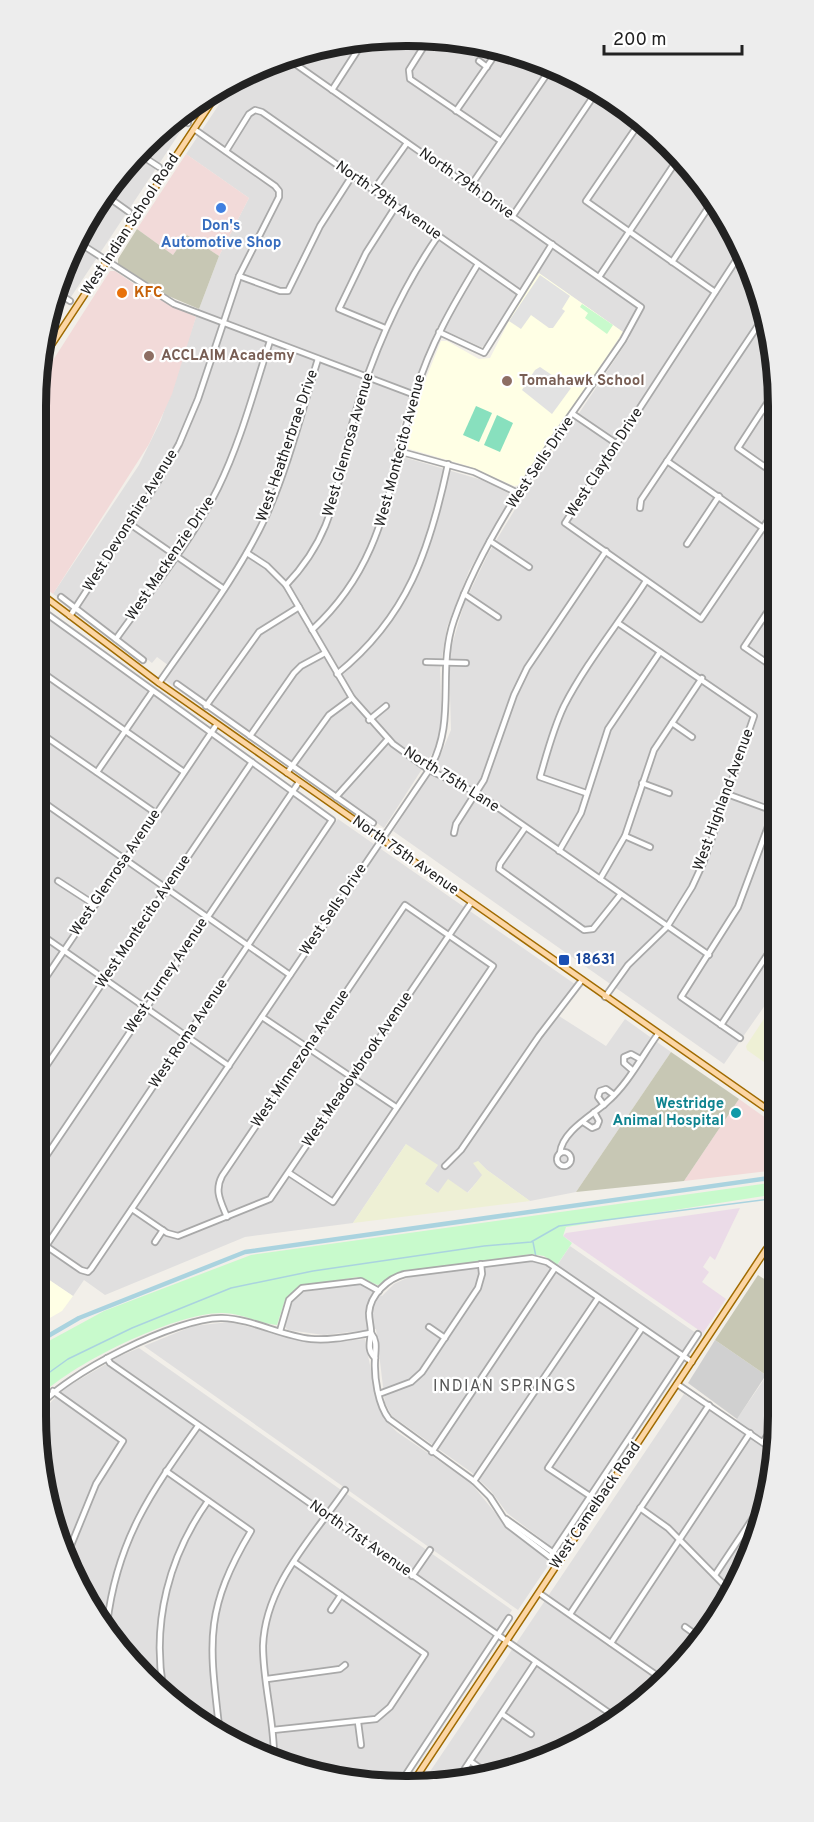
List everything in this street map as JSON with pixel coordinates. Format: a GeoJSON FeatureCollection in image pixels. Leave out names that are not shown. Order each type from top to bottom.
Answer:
{"type":"FeatureCollection","features":[{"type":"Feature","properties":{"kind":"main road","name":"West Indian School Road"},"geometry":{"type":"LineString","coordinates":[[52,344],[209,106]]}},
{"type":"Feature","properties":{"kind":"main road","name":"North 75th Avenue"},"geometry":{"type":"LineString","coordinates":[[47,598],[159,683],[768,1110]]}},
{"type":"Feature","properties":{"kind":"main road","name":"West Camelback Road"},"geometry":{"type":"LineString","coordinates":[[417,1776],[768,1247]]}},
{"type":"Feature","properties":{"kind":"street"},"geometry":{"type":"LineString","coordinates":[[423,47],[407,75],[501,141]]}},
{"type":"Feature","properties":{"kind":"street"},"geometry":{"type":"LineString","coordinates":[[332,90],[358,50]]}},
{"type":"Feature","properties":{"kind":"street"},"geometry":{"type":"LineString","coordinates":[[456,111],[494,57]]}},
{"type":"Feature","properties":{"kind":"street"},"geometry":{"type":"LineString","coordinates":[[479,61],[488,67]]}},
{"type":"Feature","properties":{"kind":"street","name":"North 79th Drive"},"geometry":{"type":"LineString","coordinates":[[296,64],[641,307]]}},
{"type":"Feature","properties":{"kind":"street"},"geometry":{"type":"LineString","coordinates":[[470,187],[546,75]]}},
{"type":"Feature","properties":{"kind":"street"},"geometry":{"type":"LineString","coordinates":[[513,217],[592,98]]}},
{"type":"Feature","properties":{"kind":"street","name":"North 79th Avenue"},"geometry":{"type":"LineString","coordinates":[[226,151],[255,110],[520,293]]}},
{"type":"Feature","properties":{"kind":"street"},"geometry":{"type":"LineString","coordinates":[[194,129],[226,151]]}},
{"type":"Feature","properties":{"kind":"street"},"geometry":{"type":"LineString","coordinates":[[636,129],[586,201],[715,292]]}},
{"type":"Feature","properties":{"kind":"street"},"geometry":{"type":"LineString","coordinates":[[373,191],[407,143]]}},
{"type":"Feature","properties":{"kind":"street","name":"West Devonshire Avenue"},"geometry":{"type":"LineString","coordinates":[[70,616],[179,444],[198,399],[239,276],[279,197],[279,191],[226,151]]}},
{"type":"Feature","properties":{"kind":"street"},"geometry":{"type":"LineString","coordinates":[[146,158],[159,167]]}},
{"type":"Feature","properties":{"kind":"street"},"geometry":{"type":"LineString","coordinates":[[599,277],[674,165]]}},
{"type":"Feature","properties":{"kind":"street"},"geometry":{"type":"LineString","coordinates":[[239,276],[280,291],[288,291],[320,226],[352,176]]}},
{"type":"Feature","properties":{"kind":"street"},"geometry":{"type":"LineString","coordinates":[[112,200],[129,212]]}},
{"type":"Feature","properties":{"kind":"street"},"geometry":{"type":"LineString","coordinates":[[385,328],[339,309],[366,253],[396,207]]}},
{"type":"Feature","properties":{"kind":"street"},"geometry":{"type":"LineString","coordinates":[[672,262],[708,208]]}},
{"type":"Feature","properties":{"kind":"street","name":"West Glenrosa Avenue"},"geometry":{"type":"LineString","coordinates":[[286,585],[307,562],[319,543],[333,509],[354,416],[385,328],[411,277],[438,236]]}},
{"type":"Feature","properties":{"kind":"street"},"geometry":{"type":"LineString","coordinates":[[439,332],[484,353],[552,244]]}},
{"type":"Feature","properties":{"kind":"street"},"geometry":{"type":"LineString","coordinates":[[85,246],[169,302],[415,395]]}},
{"type":"Feature","properties":{"kind":"street","name":"West Clayton Drive"},"geometry":{"type":"LineString","coordinates":[[606,551],[565,523],[736,261]]}},
{"type":"Feature","properties":{"kind":"street","name":"West Montecito Avenue"},"geometry":{"type":"LineString","coordinates":[[312,630],[349,588],[375,543],[415,395],[439,332],[478,264]]}},
{"type":"Feature","properties":{"kind":"street"},"geometry":{"type":"LineString","coordinates":[[64,297],[70,301]]}},
{"type":"Feature","properties":{"kind":"street","name":"West Sells Drive"},"geometry":{"type":"LineString","coordinates":[[47,1247],[88,1272],[429,770],[438,753],[446,724],[444,662],[447,641],[464,594],[490,541],[634,322],[641,307]]}},
{"type":"Feature","properties":{"kind":"street"},"geometry":{"type":"LineString","coordinates":[[640,508],[641,500],[758,325]]}},
{"type":"Feature","properties":{"kind":"street","name":"West Mackenzie Drive"},"geometry":{"type":"LineString","coordinates":[[116,639],[218,489],[234,454],[270,341]]}},
{"type":"Feature","properties":{"kind":"street","name":"West Heatherbrae Drive"},"geometry":{"type":"LineString","coordinates":[[159,683],[247,554],[267,514],[318,359]]}},
{"type":"Feature","properties":{"kind":"street"},"geometry":{"type":"LineString","coordinates":[[768,402],[738,448],[768,469]]}},
{"type":"Feature","properties":{"kind":"street"},"geometry":{"type":"LineString","coordinates":[[573,414],[616,444]]}},
{"type":"Feature","properties":{"kind":"street"},"geometry":{"type":"LineString","coordinates":[[399,451],[474,472],[520,494]]}},
{"type":"Feature","properties":{"kind":"street"},"geometry":{"type":"LineString","coordinates":[[667,461],[763,528]]}},
{"type":"Feature","properties":{"kind":"street"},"geometry":{"type":"LineString","coordinates":[[337,674],[377,637],[407,593],[429,544],[448,464]]}},
{"type":"Feature","properties":{"kind":"street"},"geometry":{"type":"LineString","coordinates":[[687,544],[719,496]]}},
{"type":"Feature","properties":{"kind":"street"},"geometry":{"type":"LineString","coordinates":[[454,833],[456,824],[489,770],[514,695],[527,669],[606,551],[701,619],[768,520]]}},
{"type":"Feature","properties":{"kind":"street"},"geometry":{"type":"LineString","coordinates":[[130,524],[224,589]]}},
{"type":"Feature","properties":{"kind":"street"},"geometry":{"type":"LineString","coordinates":[[490,541],[529,567]]}},
{"type":"Feature","properties":{"kind":"street","name":"North 75th Lane"},"geometry":{"type":"LineString","coordinates":[[247,554],[267,566],[286,585],[352,698],[388,739],[429,770],[477,793],[709,955]]}},
{"type":"Feature","properties":{"kind":"street"},"geometry":{"type":"LineString","coordinates":[[586,793],[540,777],[554,728],[564,706],[646,581]]}},
{"type":"Feature","properties":{"kind":"street"},"geometry":{"type":"LineString","coordinates":[[464,594],[498,617]]}},
{"type":"Feature","properties":{"kind":"street"},"geometry":{"type":"LineString","coordinates":[[61,597],[143,660]]}},
{"type":"Feature","properties":{"kind":"street"},"geometry":{"type":"LineString","coordinates":[[206,706],[259,632],[299,607]]}},
{"type":"Feature","properties":{"kind":"street"},"geometry":{"type":"LineString","coordinates":[[768,612],[744,647],[768,664]]}},
{"type":"Feature","properties":{"kind":"street","name":"North 75th Avenue"},"geometry":{"type":"LineString","coordinates":[[47,614],[332,820]]}},
{"type":"Feature","properties":{"kind":"street"},"geometry":{"type":"LineString","coordinates":[[600,879],[625,836],[654,750],[702,678],[618,623]]}},
{"type":"Feature","properties":{"kind":"street"},"geometry":{"type":"LineString","coordinates":[[559,851],[581,813],[608,729],[660,652]]}},
{"type":"Feature","properties":{"kind":"street"},"geometry":{"type":"LineString","coordinates":[[250,736],[294,673],[325,653]]}},
{"type":"Feature","properties":{"kind":"street"},"geometry":{"type":"LineString","coordinates":[[426,662],[466,663]]}},
{"type":"Feature","properties":{"kind":"street"},"geometry":{"type":"LineString","coordinates":[[47,676],[184,772]]}},
{"type":"Feature","properties":{"kind":"street","name":"West Highland Avenue"},"geometry":{"type":"LineString","coordinates":[[606,997],[628,965],[667,927],[697,876],[754,716],[702,678]]}},
{"type":"Feature","properties":{"kind":"street","name":"North 75th Avenue"},"geometry":{"type":"LineString","coordinates":[[177,684],[373,823]]}},
{"type":"Feature","properties":{"kind":"street"},"geometry":{"type":"LineString","coordinates":[[97,772],[152,692]]}},
{"type":"Feature","properties":{"kind":"street"},"geometry":{"type":"LineString","coordinates":[[288,773],[329,715],[352,698]]}},
{"type":"Feature","properties":{"kind":"street"},"geometry":{"type":"LineString","coordinates":[[369,720],[386,706]]}},
{"type":"Feature","properties":{"kind":"street"},"geometry":{"type":"LineString","coordinates":[[672,723],[692,737]]}},
{"type":"Feature","properties":{"kind":"street","name":"West Glenrosa Avenue"},"geometry":{"type":"LineString","coordinates":[[47,976],[218,724]]}},
{"type":"Feature","properties":{"kind":"street"},"geometry":{"type":"LineString","coordinates":[[47,738],[156,814]]}},
{"type":"Feature","properties":{"kind":"street"},"geometry":{"type":"LineString","coordinates":[[336,797],[388,739]]}},
{"type":"Feature","properties":{"kind":"street","name":"West Montecito Avenue"},"geometry":{"type":"LineString","coordinates":[[47,1065],[252,762]]}},
{"type":"Feature","properties":{"kind":"street","name":"West Turney Avenue"},"geometry":{"type":"LineString","coordinates":[[47,1155],[299,782]]}},
{"type":"Feature","properties":{"kind":"street"},"geometry":{"type":"LineString","coordinates":[[642,783],[669,793]]}},
{"type":"Feature","properties":{"kind":"street"},"geometry":{"type":"LineString","coordinates":[[726,794],[768,809]]}},
{"type":"Feature","properties":{"kind":"street"},"geometry":{"type":"LineString","coordinates":[[47,805],[290,975]]}},
{"type":"Feature","properties":{"kind":"street","name":"West Roma Avenue"},"geometry":{"type":"LineString","coordinates":[[47,1245],[332,820]]}},
{"type":"Feature","properties":{"kind":"street"},"geometry":{"type":"LineString","coordinates":[[740,1038],[681,998],[738,908],[768,827]]}},
{"type":"Feature","properties":{"kind":"street"},"geometry":{"type":"LineString","coordinates":[[525,828],[500,864],[499,869],[588,931],[621,894]]}},
{"type":"Feature","properties":{"kind":"street"},"geometry":{"type":"LineString","coordinates":[[625,836],[650,847]]}},
{"type":"Feature","properties":{"kind":"street"},"geometry":{"type":"LineString","coordinates":[[58,881],[94,905]]}},
{"type":"Feature","properties":{"kind":"street","name":"West Meadowbrook Avenue"},"geometry":{"type":"LineString","coordinates":[[163,1230],[173,1235],[185,1234],[270,1199],[471,903]]}},
{"type":"Feature","properties":{"kind":"street","name":"West Minnezona Avenue"},"geometry":{"type":"LineString","coordinates":[[227,1216],[218,1197],[219,1182],[405,905],[448,936]]}},
{"type":"Feature","properties":{"kind":"street"},"geometry":{"type":"LineString","coordinates":[[289,1173],[333,1202],[493,966],[448,936]]}},
{"type":"Feature","properties":{"kind":"street"},"geometry":{"type":"LineString","coordinates":[[47,939],[229,1066]]}},
{"type":"Feature","properties":{"kind":"street"},"geometry":{"type":"LineString","coordinates":[[721,1025],[768,954]]}},
{"type":"Feature","properties":{"kind":"street"},"geometry":{"type":"LineString","coordinates":[[445,1166],[461,1150],[539,1036],[582,980]]}},
{"type":"Feature","properties":{"kind":"street"},"geometry":{"type":"LineString","coordinates":[[262,1017],[396,1107]]}},
{"type":"Feature","properties":{"kind":"street"},"geometry":{"type":"LineString","coordinates":[[561,1153],[562,1145],[583,1122],[615,1095],[658,1034]]}},
{"type":"Feature","properties":{"kind":"street"},"geometry":{"type":"LineString","coordinates":[[632,1070],[624,1063],[626,1056],[631,1054],[640,1059]]}},
{"type":"Feature","properties":{"kind":"street"},"geometry":{"type":"LineString","coordinates":[[604,1105],[598,1097],[600,1091],[606,1089],[615,1095]]}},
{"type":"Feature","properties":{"kind":"street"},"geometry":{"type":"LineString","coordinates":[[583,1122],[595,1128],[599,1121],[594,1112]]}},
{"type":"Feature","properties":{"kind":"street"},"geometry":{"type":"LineString","coordinates":[[132,1209],[163,1230],[155,1242]]}},
{"type":"Feature","properties":{"kind":"street"},"geometry":{"type":"LineString","coordinates":[[560,1561],[508,1525],[490,1497],[474,1481],[396,1427],[386,1415],[379,1394],[375,1359],[370,1354],[369,1342],[370,1306],[379,1291],[398,1276],[537,1258],[692,1362]]}},
{"type":"Feature","properties":{"kind":"street"},"geometry":{"type":"LineString","coordinates":[[379,1394],[418,1377],[481,1282],[481,1264]]}},
{"type":"Feature","properties":{"kind":"street"},"geometry":{"type":"LineString","coordinates":[[432,1452],[555,1268]]}},
{"type":"Feature","properties":{"kind":"street"},"geometry":{"type":"LineString","coordinates":[[280,1331],[292,1295],[302,1288],[360,1281],[379,1291]]}},
{"type":"Feature","properties":{"kind":"street"},"geometry":{"type":"LineString","coordinates":[[474,1481],[598,1298]]}},
{"type":"Feature","properties":{"kind":"street"},"geometry":{"type":"LineString","coordinates":[[47,1398],[53,1391],[107,1358],[207,1320],[245,1321],[312,1339],[371,1333]]}},
{"type":"Feature","properties":{"kind":"street"},"geometry":{"type":"LineString","coordinates":[[429,1327],[445,1338]]}},
{"type":"Feature","properties":{"kind":"street"},"geometry":{"type":"LineString","coordinates":[[591,1496],[548,1468],[642,1328]]}},
{"type":"Feature","properties":{"kind":"street","name":"West Camelback Road"},"geometry":{"type":"LineString","coordinates":[[552,1555],[698,1334]]}},
{"type":"Feature","properties":{"kind":"street","name":"North 71st Avenue"},"geometry":{"type":"LineString","coordinates":[[107,1358],[110,1363],[198,1426],[609,1713]]}},
{"type":"Feature","properties":{"kind":"street"},"geometry":{"type":"LineString","coordinates":[[677,1384],[766,1445]]}},
{"type":"Feature","properties":{"kind":"street"},"geometry":{"type":"LineString","coordinates":[[53,1391],[123,1441],[96,1484],[71,1545]]}},
{"type":"Feature","properties":{"kind":"street"},"geometry":{"type":"LineString","coordinates":[[570,1614],[709,1406]]}},
{"type":"Feature","properties":{"kind":"street"},"geometry":{"type":"LineString","coordinates":[[108,1617],[115,1582],[129,1537],[144,1504],[198,1426]]}},
{"type":"Feature","properties":{"kind":"street"},"geometry":{"type":"LineString","coordinates":[[611,1643],[750,1433]]}},
{"type":"Feature","properties":{"kind":"street"},"geometry":{"type":"LineString","coordinates":[[763,1442],[767,1436]]}},
{"type":"Feature","properties":{"kind":"street"},"geometry":{"type":"LineString","coordinates":[[166,1470],[251,1531],[220,1590],[212,1627],[212,1668],[218,1722]]}},
{"type":"Feature","properties":{"kind":"street"},"geometry":{"type":"LineString","coordinates":[[274,1750],[263,1647],[265,1626],[276,1592],[294,1562],[345,1490]]}},
{"type":"Feature","properties":{"kind":"street"},"geometry":{"type":"LineString","coordinates":[[162,1679],[159,1661],[166,1590],[178,1552],[208,1501]]}},
{"type":"Feature","properties":{"kind":"street"},"geometry":{"type":"LineString","coordinates":[[640,1508],[680,1538],[724,1585]]}},
{"type":"Feature","properties":{"kind":"street"},"geometry":{"type":"LineString","coordinates":[[715,1575],[751,1521]]}},
{"type":"Feature","properties":{"kind":"street"},"geometry":{"type":"LineString","coordinates":[[412,1576],[430,1550]]}},
{"type":"Feature","properties":{"kind":"street"},"geometry":{"type":"LineString","coordinates":[[273,1730],[372,1720],[383,1714],[425,1654],[294,1562]]}},
{"type":"Feature","properties":{"kind":"street"},"geometry":{"type":"LineString","coordinates":[[539,1593],[657,1675]]}},
{"type":"Feature","properties":{"kind":"street"},"geometry":{"type":"LineString","coordinates":[[331,1610],[341,1595]]}},
{"type":"Feature","properties":{"kind":"street"},"geometry":{"type":"LineString","coordinates":[[405,1776],[509,1618]]}},
{"type":"Feature","properties":{"kind":"street"},"geometry":{"type":"LineString","coordinates":[[685,1627],[694,1633]]}},
{"type":"Feature","properties":{"kind":"street"},"geometry":{"type":"LineString","coordinates":[[463,1771],[535,1663]]}},
{"type":"Feature","properties":{"kind":"street"},"geometry":{"type":"LineString","coordinates":[[267,1679],[340,1669],[345,1665]]}},
{"type":"Feature","properties":{"kind":"street"},"geometry":{"type":"LineString","coordinates":[[502,1714],[531,1734]]}},
{"type":"Feature","properties":{"kind":"street"},"geometry":{"type":"LineString","coordinates":[[358,1722],[361,1745]]}},
{"type":"Feature","properties":{"kind":"street"},"geometry":{"type":"LineString","coordinates":[[470,1761],[480,1768]]}},
{"type":"Feature","properties":{"kind":"shaded area"},"geometry":{"type":"Polygon","coordinates":[[[383,47],[431,47],[477,53],[545,74],[607,107],[645,136],[678,169],[719,227],[740,269],[755,314],[761,337],[768,407],[768,1001],[724,1064],[393,831],[437,763],[451,730],[449,655],[464,604],[488,554],[517,506],[630,337],[623,332],[532,269],[484,346],[481,347],[437,327],[408,401],[393,454],[482,480],[512,495],[469,571],[447,627],[440,669],[442,723],[435,749],[384,828],[176,682],[173,686],[165,680],[172,668],[157,657],[152,663],[62,594],[59,598],[53,594],[139,465],[161,420],[219,256],[249,198],[186,154],[224,97],[269,74],[291,66],[337,53],[383,47]]]}},
{"type":"Feature","properties":{"kind":"shaded area"},"geometry":{"type":"Polygon","coordinates":[[[187,122],[59,315],[74,269],[107,207],[136,169],[187,122]]]}},
{"type":"Feature","properties":{"kind":"shaded area"},"geometry":{"type":"Polygon","coordinates":[[[186,154],[249,198],[219,256],[187,235],[173,255],[137,229],[186,154]]]}},
{"type":"Feature","properties":{"kind":"shaded area"},"geometry":{"type":"Polygon","coordinates":[[[137,229],[173,255],[187,235],[219,256],[199,309],[166,295],[118,264],[118,259],[137,229]]]}},
{"type":"Feature","properties":{"kind":"shaded area"},"geometry":{"type":"Polygon","coordinates":[[[110,271],[115,271],[152,296],[196,317],[172,394],[149,444],[53,594],[47,589],[47,383],[49,366],[110,271]]]}},
{"type":"Feature","properties":{"kind":"shaded area","name":"Tomahawk School"},"geometry":{"type":"Polygon","coordinates":[[[539,273],[623,332],[520,485],[514,486],[468,466],[406,448],[416,403],[441,341],[447,341],[479,359],[490,358],[513,313],[539,273]]]}},
{"type":"Feature","properties":{"kind":"shaded area"},"geometry":{"type":"Polygon","coordinates":[[[540,275],[570,296],[562,309],[565,311],[553,328],[549,328],[531,315],[521,329],[509,321],[540,275]]]}},
{"type":"Feature","properties":{"kind":"shaded area"},"geometry":{"type":"Polygon","coordinates":[[[540,367],[571,388],[552,414],[522,390],[535,370],[540,367]]]}},
{"type":"Feature","properties":{"kind":"shaded area"},"geometry":{"type":"Polygon","coordinates":[[[47,617],[335,823],[338,819],[579,987],[559,1016],[606,1046],[625,1019],[671,1052],[576,1192],[530,1201],[478,1161],[483,1175],[467,1193],[438,1193],[425,1184],[406,1144],[353,1223],[245,1237],[105,1295],[84,1280],[73,1296],[47,1278],[47,617]]]}},
{"type":"Feature","properties":{"kind":"shaded area"},"geometry":{"type":"Polygon","coordinates":[[[768,1013],[768,1065],[747,1050],[746,1046],[768,1013]]]}},
{"type":"Feature","properties":{"kind":"shaded area"},"geometry":{"type":"Polygon","coordinates":[[[671,1052],[739,1099],[684,1181],[576,1192],[671,1052]]]}},
{"type":"Feature","properties":{"kind":"shaded area"},"geometry":{"type":"Polygon","coordinates":[[[739,1099],[768,1120],[768,1171],[684,1181],[739,1099]]]}},
{"type":"Feature","properties":{"kind":"shaded area"},"geometry":{"type":"Polygon","coordinates":[[[406,1144],[438,1165],[425,1184],[438,1193],[448,1179],[468,1193],[482,1175],[473,1163],[478,1161],[530,1201],[353,1223],[406,1144]]]}},
{"type":"Feature","properties":{"kind":"shaded area"},"geometry":{"type":"Polygon","coordinates":[[[740,1208],[715,1260],[710,1256],[703,1267],[709,1272],[702,1282],[726,1299],[703,1333],[563,1236],[566,1233],[740,1208]]]}},
{"type":"Feature","properties":{"kind":"shaded area"},"geometry":{"type":"Polygon","coordinates":[[[570,1246],[696,1333],[553,1548],[507,1513],[491,1491],[471,1472],[392,1416],[385,1403],[376,1329],[324,1335],[288,1330],[285,1327],[292,1301],[303,1292],[358,1284],[368,1286],[382,1296],[394,1284],[409,1277],[537,1260],[554,1270],[570,1246]]]}},
{"type":"Feature","properties":{"kind":"shaded area"},"geometry":{"type":"Polygon","coordinates":[[[758,1275],[768,1282],[768,1372],[766,1375],[715,1340],[758,1275]]]}},
{"type":"Feature","properties":{"kind":"shaded area"},"geometry":{"type":"Polygon","coordinates":[[[47,1278],[73,1296],[62,1311],[47,1320],[47,1278]]]}},
{"type":"Feature","properties":{"kind":"shaded area"},"geometry":{"type":"Polygon","coordinates":[[[229,1322],[317,1343],[365,1339],[377,1402],[384,1419],[397,1432],[470,1482],[510,1531],[546,1557],[547,1567],[518,1610],[144,1346],[193,1326],[229,1322]]]}},
{"type":"Feature","properties":{"kind":"shaded area"},"geometry":{"type":"Polygon","coordinates":[[[715,1340],[766,1375],[737,1419],[688,1383],[715,1340]]]}},
{"type":"Feature","properties":{"kind":"shaded area"},"geometry":{"type":"Polygon","coordinates":[[[139,1348],[512,1610],[403,1776],[337,1769],[314,1763],[269,1748],[227,1727],[169,1686],[136,1653],[107,1615],[74,1553],[59,1508],[53,1485],[47,1439],[47,1406],[65,1388],[120,1356],[139,1348]]]}},
{"type":"Feature","properties":{"kind":"shaded area"},"geometry":{"type":"Polygon","coordinates":[[[768,1374],[767,1439],[761,1485],[748,1531],[719,1595],[678,1653],[645,1686],[626,1701],[607,1715],[566,1738],[545,1748],[500,1763],[477,1769],[428,1775],[684,1394],[732,1426],[768,1374]]]}},
{"type":"Feature","properties":{"kind":"green space"},"geometry":{"type":"Polygon","coordinates":[[[582,304],[613,325],[607,334],[585,318],[588,313],[580,307],[582,304]]]}},
{"type":"Feature","properties":{"kind":"green space"},"geometry":{"type":"Polygon","coordinates":[[[476,406],[492,413],[479,442],[463,435],[476,406]]]}},
{"type":"Feature","properties":{"kind":"green space"},"geometry":{"type":"Polygon","coordinates":[[[497,415],[513,423],[500,452],[484,445],[497,415]]]}},
{"type":"Feature","properties":{"kind":"green space"},"geometry":{"type":"Polygon","coordinates":[[[768,1183],[768,1195],[566,1227],[563,1236],[572,1243],[557,1265],[544,1256],[532,1254],[408,1271],[393,1275],[378,1285],[357,1277],[299,1287],[285,1300],[277,1325],[223,1313],[178,1321],[124,1343],[97,1357],[47,1390],[47,1342],[104,1311],[251,1255],[768,1183]]]}},
{"type":"Feature","properties":{"kind":"waterway"},"geometry":{"type":"LineString","coordinates":[[47,1337],[79,1318],[245,1252],[768,1178]]}},
{"type":"Feature","properties":{"kind":"waterway"},"geometry":{"type":"LineString","coordinates":[[47,1374],[68,1359],[132,1328],[231,1288],[313,1271],[484,1246],[531,1242],[559,1226],[768,1199]]}},
{"type":"Feature","properties":{"kind":"waterway"},"geometry":{"type":"LineString","coordinates":[[533,1242],[536,1257]]}},
{"type":"Feature","properties":{"kind":"place","name":"Don's Automotive Shop"},"geometry":{"type":"Point","coordinates":[221,208]}},
{"type":"Feature","properties":{"kind":"place","name":"KFC"},"geometry":{"type":"Point","coordinates":[122,293]}},
{"type":"Feature","properties":{"kind":"place","name":"ACCLAIM Academy"},"geometry":{"type":"Point","coordinates":[149,356]}},
{"type":"Feature","properties":{"kind":"place","name":"Tomahawk School"},"geometry":{"type":"Point","coordinates":[507,381]}},
{"type":"Feature","properties":{"kind":"place","name":"18631"},"geometry":{"type":"Point","coordinates":[564,960]}},
{"type":"Feature","properties":{"kind":"place","name":"Westridge Animal Hospital"},"geometry":{"type":"Point","coordinates":[736,1113]}},
{"type":"Feature","properties":{"kind":"district","name":"INDIAN SPRINGS"},"geometry":{"type":"Point","coordinates":[505,1387]}}]}
